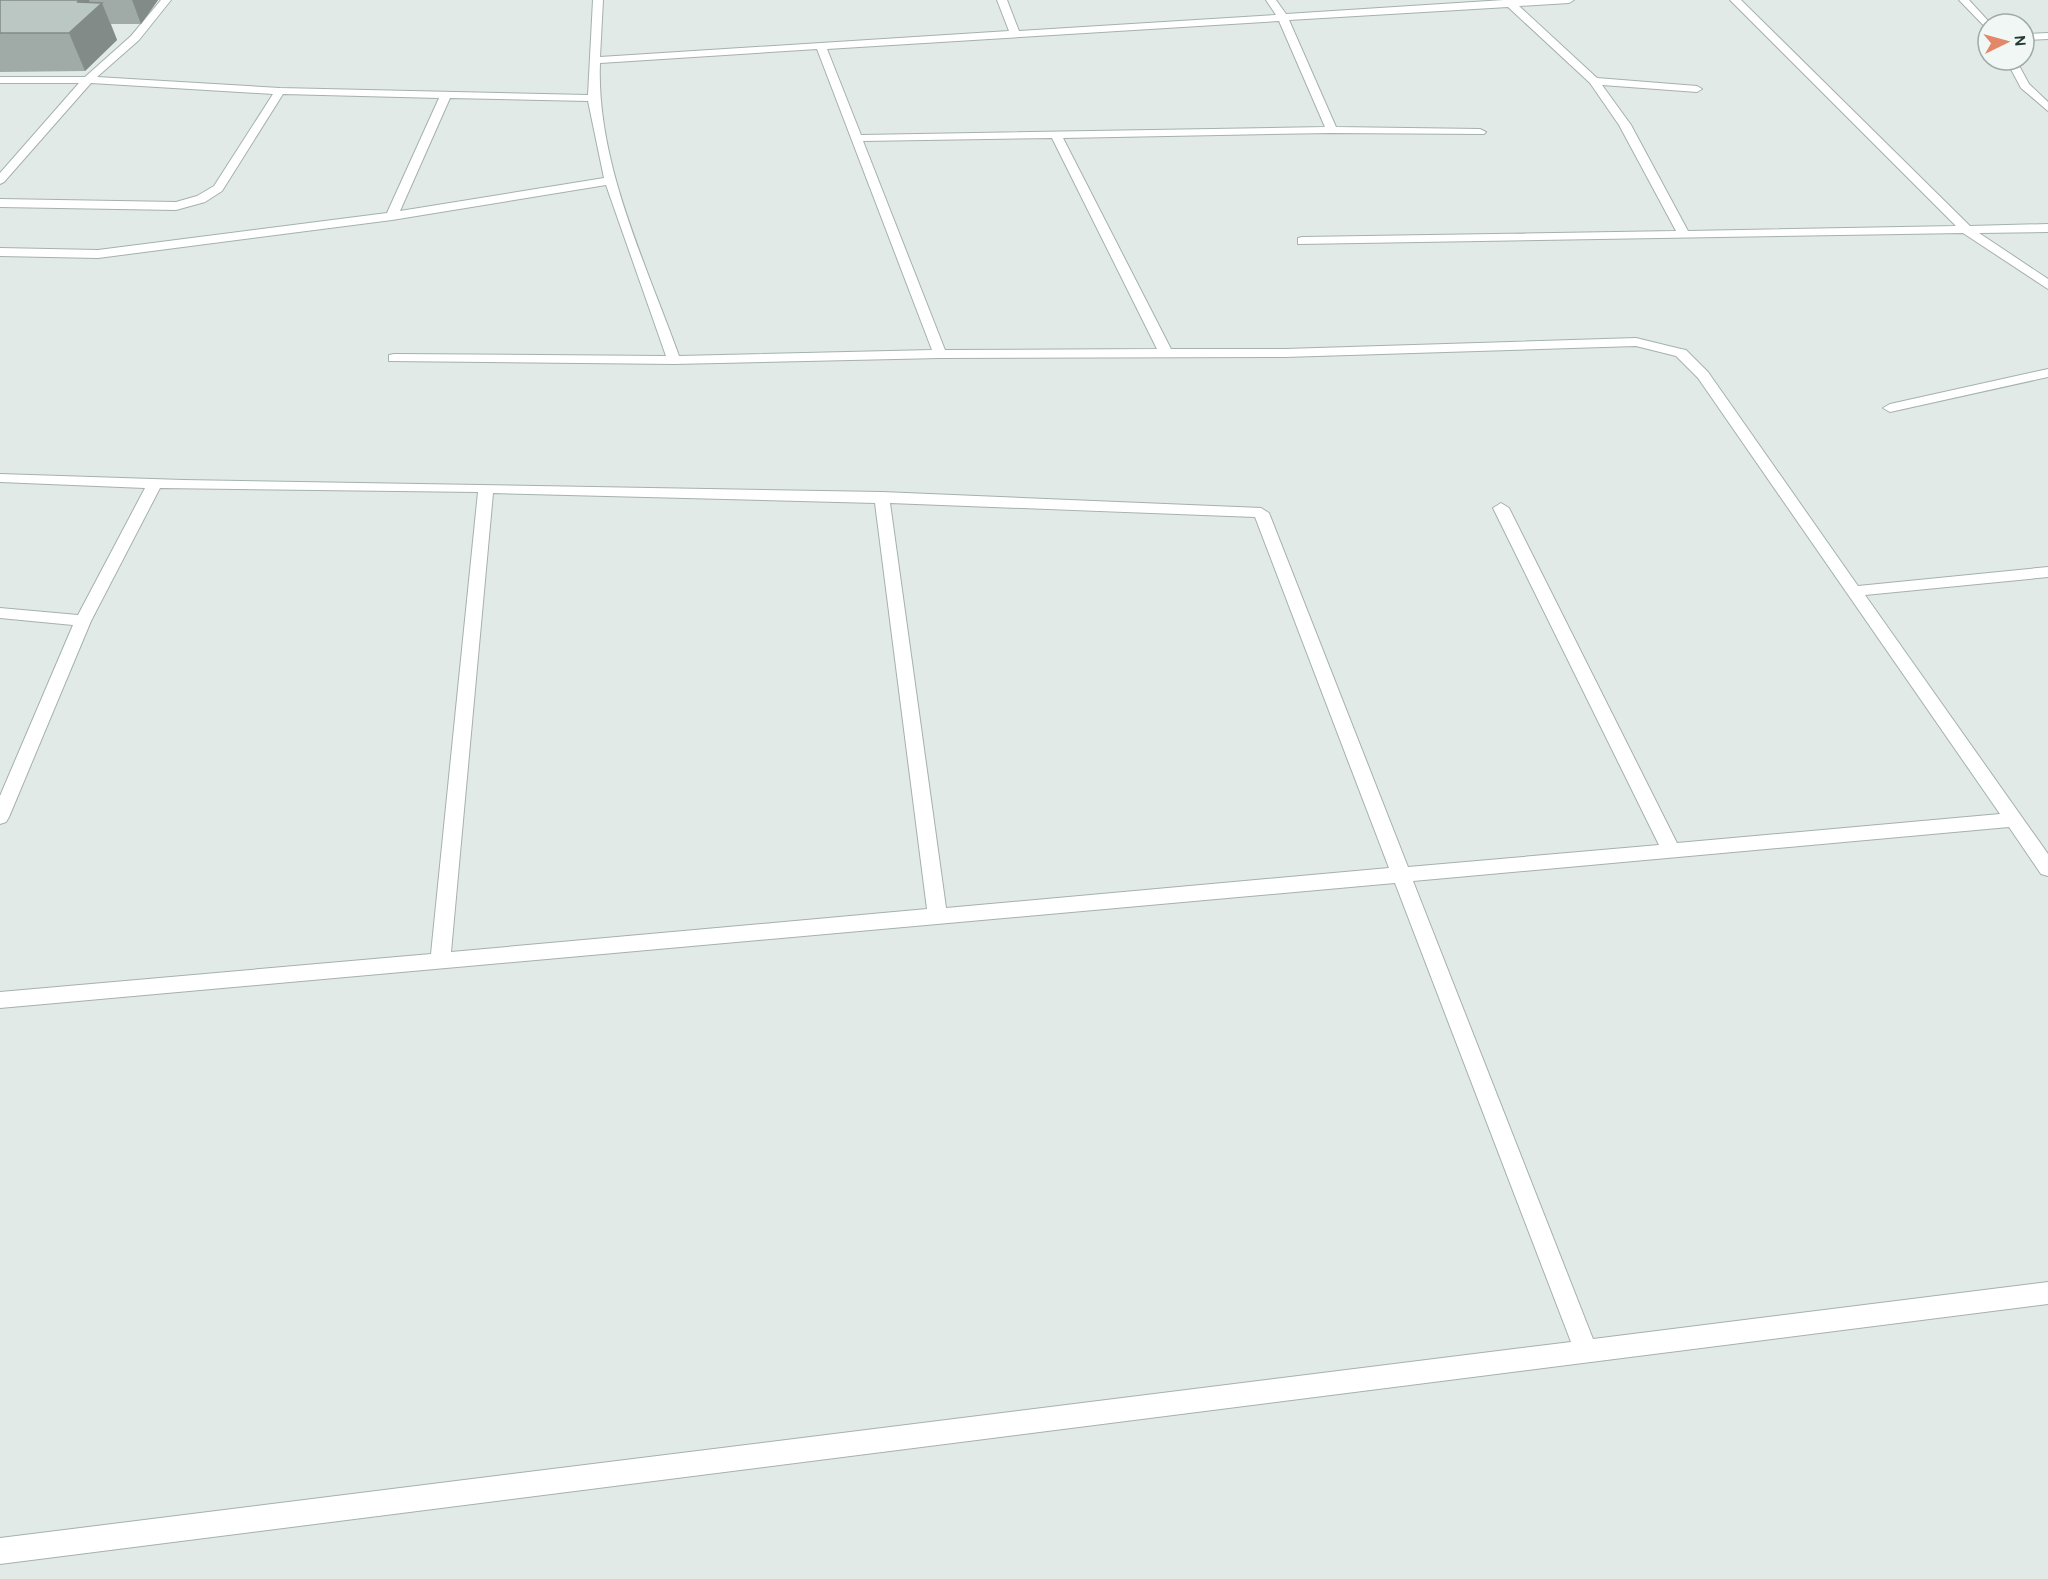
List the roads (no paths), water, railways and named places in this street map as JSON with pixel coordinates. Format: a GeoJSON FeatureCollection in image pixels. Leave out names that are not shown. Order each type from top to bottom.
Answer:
{"type":"FeatureCollection","features":[{"type":"Feature","properties":{"kind":"street"},"geometry":{"type":"LineString","coordinates":[[0,180],[88,80],[135,38],[166,0]]}},
{"type":"Feature","properties":{"kind":"street"},"geometry":{"type":"LineString","coordinates":[[598,0],[593,98],[610,181],[674,360]]}},
{"type":"Feature","properties":{"kind":"street"},"geometry":{"type":"LineString","coordinates":[[1002,0],[1015,34]]}},
{"type":"Feature","properties":{"kind":"street"},"geometry":{"type":"LineString","coordinates":[[1271,0],[1283,18],[1331,125],[1330,130]]}},
{"type":"Feature","properties":{"kind":"street"},"geometry":{"type":"LineString","coordinates":[[596,60],[1569,0]]}},
{"type":"Feature","properties":{"kind":"street"},"geometry":{"type":"LineString","coordinates":[[1735,0],[1968,231],[2048,285]]}},
{"type":"Feature","properties":{"kind":"street"},"geometry":{"type":"LineString","coordinates":[[1964,0],[1976,14]]}},
{"type":"Feature","properties":{"kind":"street"},"geometry":{"type":"LineString","coordinates":[[1510,2],[1594,81],[1624,125],[1684,234]]}},
{"type":"Feature","properties":{"kind":"street"},"geometry":{"type":"LineString","coordinates":[[821,46],[940,354]]}},
{"type":"Feature","properties":{"kind":"street"},"geometry":{"type":"LineString","coordinates":[[2017,72],[2025,86],[2048,108]]}},
{"type":"Feature","properties":{"kind":"street"},"geometry":{"type":"LineString","coordinates":[[0,80],[88,80],[280,91],[593,98]]}},
{"type":"Feature","properties":{"kind":"street"},"geometry":{"type":"LineString","coordinates":[[1594,81],[1697,89]]}},
{"type":"Feature","properties":{"kind":"street"},"geometry":{"type":"LineString","coordinates":[[0,203],[176,206],[201,199],[218,188],[280,91]]}},
{"type":"Feature","properties":{"kind":"street"},"geometry":{"type":"LineString","coordinates":[[392,216],[446,94]]}},
{"type":"Feature","properties":{"kind":"street"},"geometry":{"type":"LineString","coordinates":[[855,138],[1330,130],[1480,132]]}},
{"type":"Feature","properties":{"kind":"street"},"geometry":{"type":"LineString","coordinates":[[1055,133],[1166,353]]}},
{"type":"Feature","properties":{"kind":"street"},"geometry":{"type":"LineString","coordinates":[[0,252],[98,254],[392,216],[610,181]]}},
{"type":"Feature","properties":{"kind":"street"},"geometry":{"type":"LineString","coordinates":[[1302,241],[2048,228]]}},
{"type":"Feature","properties":{"kind":"street"},"geometry":{"type":"LineString","coordinates":[[394,358],[674,360],[940,354],[1285,353],[1636,342],[1681,353],[1703,375],[2048,869]]}},
{"type":"Feature","properties":{"kind":"street"},"geometry":{"type":"LineString","coordinates":[[1890,408],[2048,374]]}},
{"type":"Feature","properties":{"kind":"street"},"geometry":{"type":"LineString","coordinates":[[0,478],[154,485],[486,488],[882,497],[1262,513],[1586,1351]]}},
{"type":"Feature","properties":{"kind":"street"},"geometry":{"type":"LineString","coordinates":[[0,817],[83,621],[154,485]]}},
{"type":"Feature","properties":{"kind":"street"},"geometry":{"type":"LineString","coordinates":[[440,961],[486,488]]}},
{"type":"Feature","properties":{"kind":"street"},"geometry":{"type":"LineString","coordinates":[[882,497],[938,917]]}},
{"type":"Feature","properties":{"kind":"street"},"geometry":{"type":"LineString","coordinates":[[1501,508],[1672,851]]}},
{"type":"Feature","properties":{"kind":"street"},"geometry":{"type":"LineString","coordinates":[[1855,591],[2048,572]]}},
{"type":"Feature","properties":{"kind":"street"},"geometry":{"type":"LineString","coordinates":[[0,613],[83,621]]}},
{"type":"Feature","properties":{"kind":"street"},"geometry":{"type":"LineString","coordinates":[[0,1000],[2013,820]]}},
{"type":"Feature","properties":{"kind":"street"},"geometry":{"type":"LineString","coordinates":[[0,1551],[2048,1293]]}}]}
